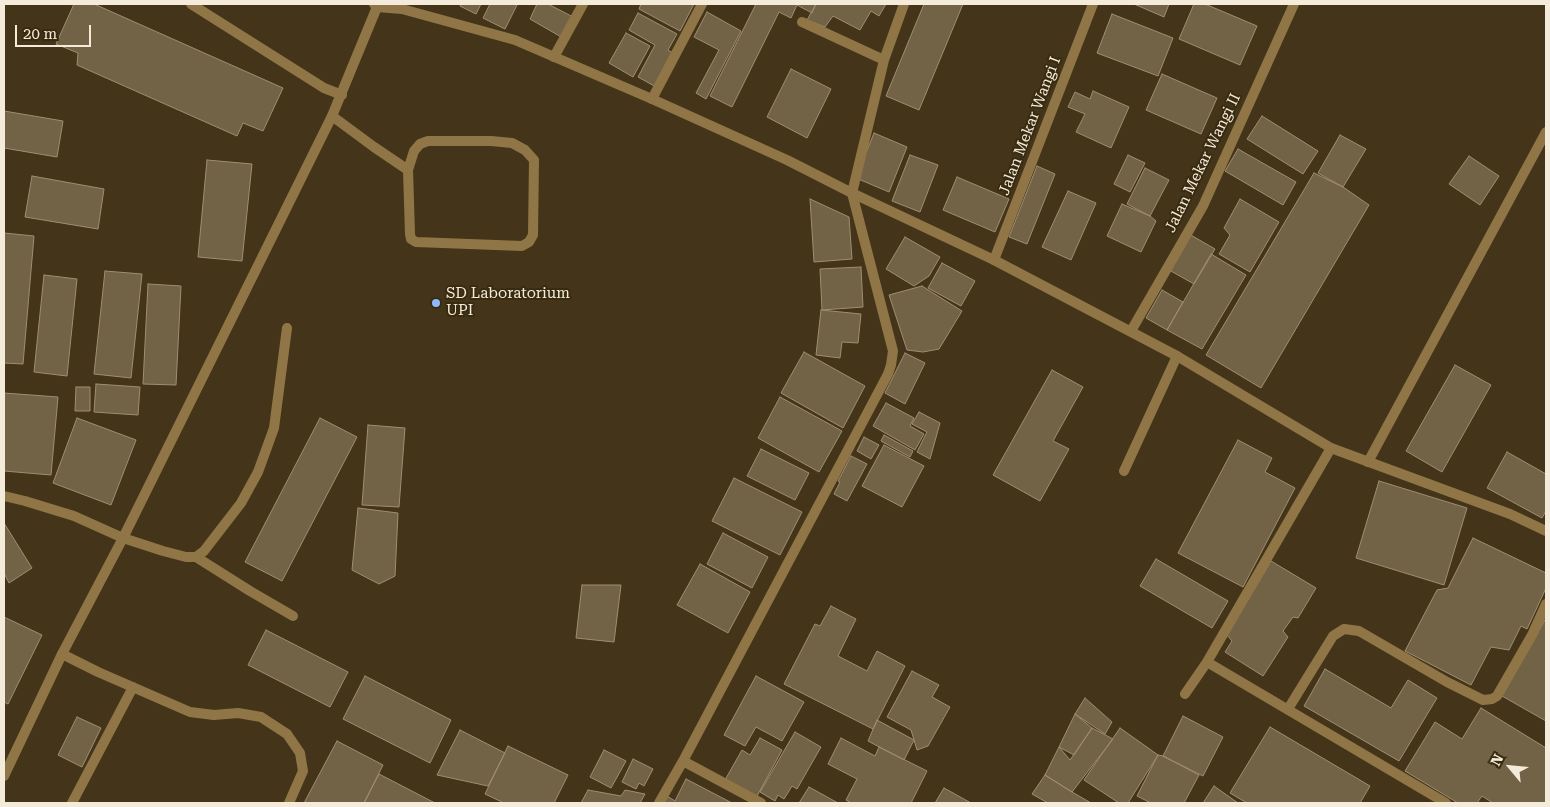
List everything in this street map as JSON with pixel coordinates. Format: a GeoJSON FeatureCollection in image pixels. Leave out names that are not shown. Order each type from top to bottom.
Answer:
{"type":"FeatureCollection","features":[{"type":"Feature","properties":{"kind":"street"},"geometry":{"type":"LineString","coordinates":[[191,4],[324,88],[342,95]]}},
{"type":"Feature","properties":{"kind":"street"},"geometry":{"type":"LineString","coordinates":[[554,57],[583,4]]}},
{"type":"Feature","properties":{"kind":"street"},"geometry":{"type":"LineString","coordinates":[[652,99],[702,4]]}},
{"type":"Feature","properties":{"kind":"street"},"geometry":{"type":"LineString","coordinates":[[659,803],[888,374],[891,365],[893,352],[852,192],[884,60],[904,4]]}},
{"type":"Feature","properties":{"kind":"street","name":"Jalan Mekar Wangi I"},"geometry":{"type":"LineString","coordinates":[[994,260],[1093,4]]}},
{"type":"Feature","properties":{"kind":"street","name":"Jalan Mekar Wangi II"},"geometry":{"type":"LineString","coordinates":[[1132,331],[1203,206],[1294,4]]}},
{"type":"Feature","properties":{"kind":"street"},"geometry":{"type":"LineString","coordinates":[[4,776],[62,654],[123,538],[332,116],[376,6],[402,9],[515,40],[652,99],[787,160],[994,260],[1177,356],[1332,448],[1510,514],[1546,531]]}},
{"type":"Feature","properties":{"kind":"street"},"geometry":{"type":"LineString","coordinates":[[802,22],[884,60]]}},
{"type":"Feature","properties":{"kind":"street"},"geometry":{"type":"LineString","coordinates":[[332,116],[408,170]]}},
{"type":"Feature","properties":{"kind":"street"},"geometry":{"type":"LineString","coordinates":[[1368,462],[1546,132]]}},
{"type":"Feature","properties":{"kind":"street"},"geometry":{"type":"LineString","coordinates":[[428,141],[491,141],[512,144],[525,150],[534,160],[533,235],[530,242],[522,246],[416,242],[411,239],[410,234],[408,170],[414,151],[420,144],[428,141]]}},
{"type":"Feature","properties":{"kind":"street"},"geometry":{"type":"LineString","coordinates":[[196,557],[204,551],[241,503],[258,472],[274,428],[288,328]]}},
{"type":"Feature","properties":{"kind":"street"},"geometry":{"type":"LineString","coordinates":[[1124,471],[1177,356]]}},
{"type":"Feature","properties":{"kind":"street"},"geometry":{"type":"LineString","coordinates":[[1185,694],[1207,662],[1332,448]]}},
{"type":"Feature","properties":{"kind":"street"},"geometry":{"type":"LineString","coordinates":[[4,496],[74,516],[123,538],[163,551],[186,557],[196,557],[293,616]]}},
{"type":"Feature","properties":{"kind":"street"},"geometry":{"type":"LineString","coordinates":[[1288,709],[1333,636],[1344,628],[1359,631],[1447,682],[1483,700],[1492,700],[1497,696],[1532,635],[1546,604]]}},
{"type":"Feature","properties":{"kind":"street"},"geometry":{"type":"LineString","coordinates":[[62,654],[98,672],[190,712],[214,715],[238,713],[261,716],[287,734],[300,753],[303,771],[289,803]]}},
{"type":"Feature","properties":{"kind":"street"},"geometry":{"type":"LineString","coordinates":[[1207,662],[1446,803]]}},
{"type":"Feature","properties":{"kind":"street"},"geometry":{"type":"LineString","coordinates":[[72,803],[133,687]]}},
{"type":"Feature","properties":{"kind":"street"},"geometry":{"type":"LineString","coordinates":[[683,761],[761,803]]}},
{"type":"Feature","properties":{"kind":"building"},"geometry":{"type":"Polygon","coordinates":[[[74,4],[94,4],[283,88],[263,131],[243,123],[237,136],[77,65],[78,53],[56,44],[74,4]]]}},
{"type":"Feature","properties":{"kind":"building"},"geometry":{"type":"Polygon","coordinates":[[[461,4],[481,4],[476,14],[460,6],[461,4]]]}},
{"type":"Feature","properties":{"kind":"building"},"geometry":{"type":"Polygon","coordinates":[[[490,4],[517,5],[505,29],[483,18],[490,4]]]}},
{"type":"Feature","properties":{"kind":"building"},"geometry":{"type":"Polygon","coordinates":[[[537,4],[548,4],[575,18],[563,38],[530,19],[537,4]]]}},
{"type":"Feature","properties":{"kind":"building"},"geometry":{"type":"Polygon","coordinates":[[[641,4],[694,4],[680,31],[639,9],[641,4]]]}},
{"type":"Feature","properties":{"kind":"building"},"geometry":{"type":"Polygon","coordinates":[[[756,4],[816,4],[812,13],[797,5],[791,18],[779,12],[732,107],[710,96],[756,4]]]}},
{"type":"Feature","properties":{"kind":"building"},"geometry":{"type":"Polygon","coordinates":[[[816,4],[886,4],[879,16],[871,11],[860,30],[833,16],[825,27],[807,20],[816,4]]]}},
{"type":"Feature","properties":{"kind":"building"},"geometry":{"type":"Polygon","coordinates":[[[924,4],[963,4],[919,110],[886,96],[924,4]]]}},
{"type":"Feature","properties":{"kind":"building"},"geometry":{"type":"Polygon","coordinates":[[[1134,4],[1169,4],[1164,17],[1134,4]]]}},
{"type":"Feature","properties":{"kind":"building"},"geometry":{"type":"Polygon","coordinates":[[[1194,4],[1205,4],[1257,26],[1240,65],[1179,39],[1194,4]]]}},
{"type":"Feature","properties":{"kind":"building"},"geometry":{"type":"Polygon","coordinates":[[[707,12],[741,31],[706,99],[696,93],[719,50],[694,37],[707,12]]]}},
{"type":"Feature","properties":{"kind":"building"},"geometry":{"type":"Polygon","coordinates":[[[638,13],[677,34],[668,50],[673,53],[656,87],[638,77],[655,45],[629,30],[638,13]]]}},
{"type":"Feature","properties":{"kind":"building"},"geometry":{"type":"Polygon","coordinates":[[[1112,14],[1173,38],[1158,76],[1097,53],[1112,14]]]}},
{"type":"Feature","properties":{"kind":"building"},"geometry":{"type":"Polygon","coordinates":[[[626,33],[650,46],[633,77],[609,63],[626,33]]]}},
{"type":"Feature","properties":{"kind":"building"},"geometry":{"type":"Polygon","coordinates":[[[791,69],[831,89],[807,138],[767,117],[791,69]]]}},
{"type":"Feature","properties":{"kind":"building"},"geometry":{"type":"Polygon","coordinates":[[[1162,74],[1217,98],[1201,134],[1146,110],[1162,74]]]}},
{"type":"Feature","properties":{"kind":"building"},"geometry":{"type":"Polygon","coordinates":[[[1093,91],[1129,107],[1111,148],[1076,132],[1085,114],[1068,107],[1075,92],[1090,99],[1093,91]]]}},
{"type":"Feature","properties":{"kind":"building"},"geometry":{"type":"Polygon","coordinates":[[[4,111],[63,121],[57,157],[4,148],[4,111]]]}},
{"type":"Feature","properties":{"kind":"building"},"geometry":{"type":"Polygon","coordinates":[[[1262,116],[1318,151],[1303,174],[1247,139],[1262,116]]]}},
{"type":"Feature","properties":{"kind":"building"},"geometry":{"type":"Polygon","coordinates":[[[874,133],[907,147],[889,192],[856,178],[874,133]]]}},
{"type":"Feature","properties":{"kind":"building"},"geometry":{"type":"Polygon","coordinates":[[[1340,135],[1366,149],[1343,187],[1318,173],[1340,135]]]}},
{"type":"Feature","properties":{"kind":"building"},"geometry":{"type":"Polygon","coordinates":[[[1238,149],[1296,182],[1283,205],[1225,171],[1238,149]]]}},
{"type":"Feature","properties":{"kind":"building"},"geometry":{"type":"Polygon","coordinates":[[[910,155],[938,165],[920,212],[892,201],[910,155]]]}},
{"type":"Feature","properties":{"kind":"building"},"geometry":{"type":"Polygon","coordinates":[[[1128,155],[1145,163],[1130,192],[1114,184],[1128,155]]]}},
{"type":"Feature","properties":{"kind":"building"},"geometry":{"type":"Polygon","coordinates":[[[1469,156],[1499,176],[1480,205],[1449,184],[1469,156]]]}},
{"type":"Feature","properties":{"kind":"building"},"geometry":{"type":"Polygon","coordinates":[[[207,160],[252,164],[242,261],[198,257],[207,160]]]}},
{"type":"Feature","properties":{"kind":"building"},"geometry":{"type":"Polygon","coordinates":[[[1037,166],[1055,174],[1027,244],[1009,237],[1037,166]]]}},
{"type":"Feature","properties":{"kind":"building"},"geometry":{"type":"Polygon","coordinates":[[[1145,168],[1169,180],[1150,216],[1127,204],[1145,168]]]}},
{"type":"Feature","properties":{"kind":"building"},"geometry":{"type":"Polygon","coordinates":[[[1314,173],[1343,187],[1369,205],[1261,388],[1206,355],[1314,173]]]}},
{"type":"Feature","properties":{"kind":"building"},"geometry":{"type":"Polygon","coordinates":[[[32,176],[104,189],[98,229],[25,217],[32,176]]]}},
{"type":"Feature","properties":{"kind":"building"},"geometry":{"type":"Polygon","coordinates":[[[957,177],[1009,199],[995,232],[943,210],[957,177]]]}},
{"type":"Feature","properties":{"kind":"building"},"geometry":{"type":"Polygon","coordinates":[[[1068,191],[1096,203],[1071,260],[1042,247],[1068,191]]]}},
{"type":"Feature","properties":{"kind":"building"},"geometry":{"type":"Polygon","coordinates":[[[810,199],[849,217],[852,259],[814,262],[810,199]]]}},
{"type":"Feature","properties":{"kind":"building"},"geometry":{"type":"Polygon","coordinates":[[[1240,199],[1279,222],[1250,272],[1219,254],[1230,235],[1224,228],[1240,199]]]}},
{"type":"Feature","properties":{"kind":"building"},"geometry":{"type":"Polygon","coordinates":[[[1122,204],[1150,216],[1156,221],[1141,252],[1107,236],[1122,204]]]}},
{"type":"Feature","properties":{"kind":"building"},"geometry":{"type":"Polygon","coordinates":[[[4,233],[34,236],[23,364],[4,363],[4,233]]]}},
{"type":"Feature","properties":{"kind":"building"},"geometry":{"type":"Polygon","coordinates":[[[1189,234],[1215,249],[1194,284],[1169,270],[1189,234]]]}},
{"type":"Feature","properties":{"kind":"building"},"geometry":{"type":"Polygon","coordinates":[[[905,237],[940,257],[929,276],[914,286],[886,269],[905,237]]]}},
{"type":"Feature","properties":{"kind":"building"},"geometry":{"type":"Polygon","coordinates":[[[1211,254],[1246,275],[1202,349],[1167,330],[1211,254]]]}},
{"type":"Feature","properties":{"kind":"building"},"geometry":{"type":"Polygon","coordinates":[[[942,263],[975,281],[961,306],[928,288],[942,263]]]}},
{"type":"Feature","properties":{"kind":"building"},"geometry":{"type":"Polygon","coordinates":[[[861,267],[863,307],[822,310],[820,269],[861,267]]]}},
{"type":"Feature","properties":{"kind":"building"},"geometry":{"type":"Polygon","coordinates":[[[105,271],[142,274],[131,378],[94,374],[105,271]]]}},
{"type":"Feature","properties":{"kind":"building"},"geometry":{"type":"Polygon","coordinates":[[[44,275],[77,279],[67,376],[34,372],[44,275]]]}},
{"type":"Feature","properties":{"kind":"building"},"geometry":{"type":"Polygon","coordinates":[[[148,284],[181,286],[176,385],[143,384],[148,284]]]}},
{"type":"Feature","properties":{"kind":"building"},"geometry":{"type":"Polygon","coordinates":[[[922,286],[962,311],[939,349],[923,352],[907,350],[889,295],[922,286]]]}},
{"type":"Feature","properties":{"kind":"building"},"geometry":{"type":"Polygon","coordinates":[[[1162,290],[1183,302],[1167,330],[1146,318],[1162,290]]]}},
{"type":"Feature","properties":{"kind":"building"},"geometry":{"type":"Polygon","coordinates":[[[821,310],[861,314],[858,343],[842,342],[840,358],[816,355],[821,310]]]}},
{"type":"Feature","properties":{"kind":"building"},"geometry":{"type":"Polygon","coordinates":[[[804,352],[865,386],[843,428],[781,393],[804,352]]]}},
{"type":"Feature","properties":{"kind":"building"},"geometry":{"type":"Polygon","coordinates":[[[905,353],[925,363],[905,404],[885,393],[905,353]]]}},
{"type":"Feature","properties":{"kind":"building"},"geometry":{"type":"Polygon","coordinates":[[[1455,365],[1491,385],[1442,472],[1406,451],[1455,365]]]}},
{"type":"Feature","properties":{"kind":"building"},"geometry":{"type":"Polygon","coordinates":[[[1052,370],[1083,387],[1053,441],[1069,449],[1040,501],[993,475],[1052,370]]]}},
{"type":"Feature","properties":{"kind":"building"},"geometry":{"type":"Polygon","coordinates":[[[96,384],[140,387],[138,415],[94,412],[96,384]]]}},
{"type":"Feature","properties":{"kind":"building"},"geometry":{"type":"Polygon","coordinates":[[[76,387],[90,387],[90,411],[75,411],[76,387]]]}},
{"type":"Feature","properties":{"kind":"building"},"geometry":{"type":"Polygon","coordinates":[[[4,393],[58,397],[51,475],[4,471],[4,393]]]}},
{"type":"Feature","properties":{"kind":"building"},"geometry":{"type":"Polygon","coordinates":[[[780,397],[842,431],[819,472],[758,438],[780,397]]]}},
{"type":"Feature","properties":{"kind":"building"},"geometry":{"type":"Polygon","coordinates":[[[886,403],[914,418],[910,426],[924,434],[915,450],[873,426],[886,403]]]}},
{"type":"Feature","properties":{"kind":"building"},"geometry":{"type":"Polygon","coordinates":[[[919,412],[940,423],[930,459],[917,452],[927,432],[912,424],[919,412]]]}},
{"type":"Feature","properties":{"kind":"building"},"geometry":{"type":"Polygon","coordinates":[[[77,418],[136,440],[111,505],[53,483],[77,418]]]}},
{"type":"Feature","properties":{"kind":"building"},"geometry":{"type":"Polygon","coordinates":[[[320,418],[357,437],[282,581],[245,562],[320,418]]]}},
{"type":"Feature","properties":{"kind":"building"},"geometry":{"type":"Polygon","coordinates":[[[368,425],[405,428],[399,507],[362,505],[368,425]]]}},
{"type":"Feature","properties":{"kind":"building"},"geometry":{"type":"Polygon","coordinates":[[[884,435],[913,451],[910,457],[881,441],[884,435]]]}},
{"type":"Feature","properties":{"kind":"building"},"geometry":{"type":"Polygon","coordinates":[[[864,437],[879,445],[871,459],[857,451],[864,437]]]}},
{"type":"Feature","properties":{"kind":"building"},"geometry":{"type":"Polygon","coordinates":[[[1238,440],[1272,458],[1265,472],[1295,488],[1243,587],[1178,553],[1238,440]]]}},
{"type":"Feature","properties":{"kind":"building"},"geometry":{"type":"Polygon","coordinates":[[[884,445],[924,466],[902,507],[862,486],[884,445]]]}},
{"type":"Feature","properties":{"kind":"building"},"geometry":{"type":"Polygon","coordinates":[[[761,449],[809,473],[795,500],[747,476],[761,449]]]}},
{"type":"Feature","properties":{"kind":"building"},"geometry":{"type":"Polygon","coordinates":[[[1507,452],[1546,474],[1546,511],[1542,518],[1487,488],[1507,452]]]}},
{"type":"Feature","properties":{"kind":"building"},"geometry":{"type":"Polygon","coordinates":[[[851,456],[867,464],[847,501],[834,494],[840,482],[838,481],[851,456]]]}},
{"type":"Feature","properties":{"kind":"building"},"geometry":{"type":"Polygon","coordinates":[[[734,478],[802,512],[780,555],[712,521],[734,478]]]}},
{"type":"Feature","properties":{"kind":"building"},"geometry":{"type":"Polygon","coordinates":[[[1379,481],[1467,508],[1444,585],[1356,558],[1379,481]]]}},
{"type":"Feature","properties":{"kind":"building"},"geometry":{"type":"Polygon","coordinates":[[[358,508],[398,513],[395,576],[379,584],[352,570],[358,508]]]}},
{"type":"Feature","properties":{"kind":"building"},"geometry":{"type":"Polygon","coordinates":[[[4,523],[32,568],[9,583],[4,573],[4,523]]]}},
{"type":"Feature","properties":{"kind":"building"},"geometry":{"type":"Polygon","coordinates":[[[723,533],[768,557],[752,588],[707,564],[723,533]]]}},
{"type":"Feature","properties":{"kind":"building"},"geometry":{"type":"Polygon","coordinates":[[[1473,538],[1546,573],[1546,588],[1527,629],[1521,626],[1509,650],[1491,647],[1471,685],[1405,651],[1437,590],[1448,588],[1473,538]]]}},
{"type":"Feature","properties":{"kind":"building"},"geometry":{"type":"Polygon","coordinates":[[[1156,559],[1228,601],[1212,628],[1140,586],[1156,559]]]}},
{"type":"Feature","properties":{"kind":"building"},"geometry":{"type":"Polygon","coordinates":[[[1271,561],[1316,588],[1298,618],[1293,617],[1283,631],[1288,637],[1263,676],[1225,652],[1232,641],[1227,635],[1271,561]]]}},
{"type":"Feature","properties":{"kind":"building"},"geometry":{"type":"Polygon","coordinates":[[[700,564],[750,592],[728,633],[677,605],[700,564]]]}},
{"type":"Feature","properties":{"kind":"building"},"geometry":{"type":"Polygon","coordinates":[[[582,585],[621,585],[614,642],[576,638],[582,585]]]}},
{"type":"Feature","properties":{"kind":"building"},"geometry":{"type":"Polygon","coordinates":[[[831,606],[856,619],[838,656],[867,671],[877,651],[905,666],[873,729],[784,684],[815,624],[820,626],[831,606]]]}},
{"type":"Feature","properties":{"kind":"building"},"geometry":{"type":"Polygon","coordinates":[[[4,617],[42,635],[8,704],[4,702],[4,617]]]}},
{"type":"Feature","properties":{"kind":"building"},"geometry":{"type":"Polygon","coordinates":[[[1546,618],[1546,721],[1502,696],[1546,618]]]}},
{"type":"Feature","properties":{"kind":"building"},"geometry":{"type":"Polygon","coordinates":[[[266,630],[348,672],[330,707],[248,665],[266,630]]]}},
{"type":"Feature","properties":{"kind":"building"},"geometry":{"type":"Polygon","coordinates":[[[1325,669],[1391,708],[1408,680],[1437,698],[1399,761],[1304,706],[1325,669]]]}},
{"type":"Feature","properties":{"kind":"building"},"geometry":{"type":"Polygon","coordinates":[[[912,671],[939,685],[932,697],[950,707],[928,746],[917,750],[911,730],[887,717],[912,671]]]}},
{"type":"Feature","properties":{"kind":"building"},"geometry":{"type":"Polygon","coordinates":[[[365,676],[451,720],[430,763],[343,719],[365,676]]]}},
{"type":"Feature","properties":{"kind":"building"},"geometry":{"type":"Polygon","coordinates":[[[756,676],[804,702],[782,741],[756,727],[745,746],[724,735],[756,676]]]}},
{"type":"Feature","properties":{"kind":"building"},"geometry":{"type":"Polygon","coordinates":[[[1085,698],[1112,722],[1105,734],[1075,714],[1085,698]]]}},
{"type":"Feature","properties":{"kind":"building"},"geometry":{"type":"Polygon","coordinates":[[[1481,708],[1546,748],[1546,803],[1493,803],[1482,796],[1477,803],[1458,803],[1405,771],[1435,722],[1462,739],[1481,708]]]}},
{"type":"Feature","properties":{"kind":"building"},"geometry":{"type":"Polygon","coordinates":[[[1075,714],[1092,728],[1074,755],[1059,747],[1075,714]]]}},
{"type":"Feature","properties":{"kind":"building"},"geometry":{"type":"Polygon","coordinates":[[[1183,716],[1223,737],[1203,776],[1163,756],[1183,716]]]}},
{"type":"Feature","properties":{"kind":"building"},"geometry":{"type":"Polygon","coordinates":[[[77,717],[101,728],[82,767],[58,755],[77,717]]]}},
{"type":"Feature","properties":{"kind":"building"},"geometry":{"type":"Polygon","coordinates":[[[877,720],[914,740],[904,760],[868,741],[877,720]]]}},
{"type":"Feature","properties":{"kind":"building"},"geometry":{"type":"Polygon","coordinates":[[[1270,727],[1370,786],[1360,803],[1247,803],[1230,793],[1270,727]]]}},
{"type":"Feature","properties":{"kind":"building"},"geometry":{"type":"Polygon","coordinates":[[[1092,728],[1113,739],[1072,792],[1045,775],[1059,747],[1070,760],[1092,728]]]}},
{"type":"Feature","properties":{"kind":"building"},"geometry":{"type":"Polygon","coordinates":[[[1120,728],[1158,755],[1128,803],[1119,803],[1084,780],[1120,728]]]}},
{"type":"Feature","properties":{"kind":"building"},"geometry":{"type":"Polygon","coordinates":[[[460,730],[505,753],[488,786],[437,775],[460,730]]]}},
{"type":"Feature","properties":{"kind":"building"},"geometry":{"type":"Polygon","coordinates":[[[795,732],[821,747],[797,789],[792,786],[784,799],[778,795],[775,801],[760,792],[795,732]]]}},
{"type":"Feature","properties":{"kind":"building"},"geometry":{"type":"Polygon","coordinates":[[[760,738],[782,750],[756,798],[725,780],[742,750],[750,755],[760,738]]]}},
{"type":"Feature","properties":{"kind":"building"},"geometry":{"type":"Polygon","coordinates":[[[841,738],[875,756],[879,747],[927,771],[911,803],[851,803],[846,800],[857,779],[828,764],[841,738]]]}},
{"type":"Feature","properties":{"kind":"building"},"geometry":{"type":"Polygon","coordinates":[[[337,741],[383,765],[364,803],[304,803],[337,741]]]}},
{"type":"Feature","properties":{"kind":"building"},"geometry":{"type":"Polygon","coordinates":[[[508,746],[568,775],[554,803],[504,803],[485,794],[508,746]]]}},
{"type":"Feature","properties":{"kind":"building"},"geometry":{"type":"Polygon","coordinates":[[[604,750],[626,761],[611,788],[590,777],[604,750]]]}},
{"type":"Feature","properties":{"kind":"building"},"geometry":{"type":"Polygon","coordinates":[[[1158,755],[1199,775],[1184,803],[1151,803],[1137,796],[1158,755]]]}},
{"type":"Feature","properties":{"kind":"building"},"geometry":{"type":"Polygon","coordinates":[[[633,759],[653,769],[644,786],[639,783],[636,789],[622,782],[633,759]]]}},
{"type":"Feature","properties":{"kind":"building"},"geometry":{"type":"Polygon","coordinates":[[[379,774],[435,803],[364,803],[379,774]]]}},
{"type":"Feature","properties":{"kind":"building"},"geometry":{"type":"Polygon","coordinates":[[[1045,775],[1091,803],[1048,803],[1032,794],[1045,775]]]}},
{"type":"Feature","properties":{"kind":"building"},"geometry":{"type":"Polygon","coordinates":[[[686,779],[732,803],[663,803],[667,796],[675,801],[686,779]]]}},
{"type":"Feature","properties":{"kind":"building"},"geometry":{"type":"Polygon","coordinates":[[[1214,786],[1238,803],[1203,803],[1214,786]]]}},
{"type":"Feature","properties":{"kind":"building"},"geometry":{"type":"Polygon","coordinates":[[[809,787],[838,803],[799,803],[809,787]]]}},
{"type":"Feature","properties":{"kind":"building"},"geometry":{"type":"Polygon","coordinates":[[[944,788],[971,803],[935,803],[944,788]]]}},
{"type":"Feature","properties":{"kind":"building"},"geometry":{"type":"Polygon","coordinates":[[[588,790],[621,796],[625,790],[645,794],[640,803],[581,803],[588,790]]]}},
{"type":"Feature","properties":{"kind":"place","name":"SD Laboratorium UPI"},"geometry":{"type":"Point","coordinates":[436,303]}}]}
